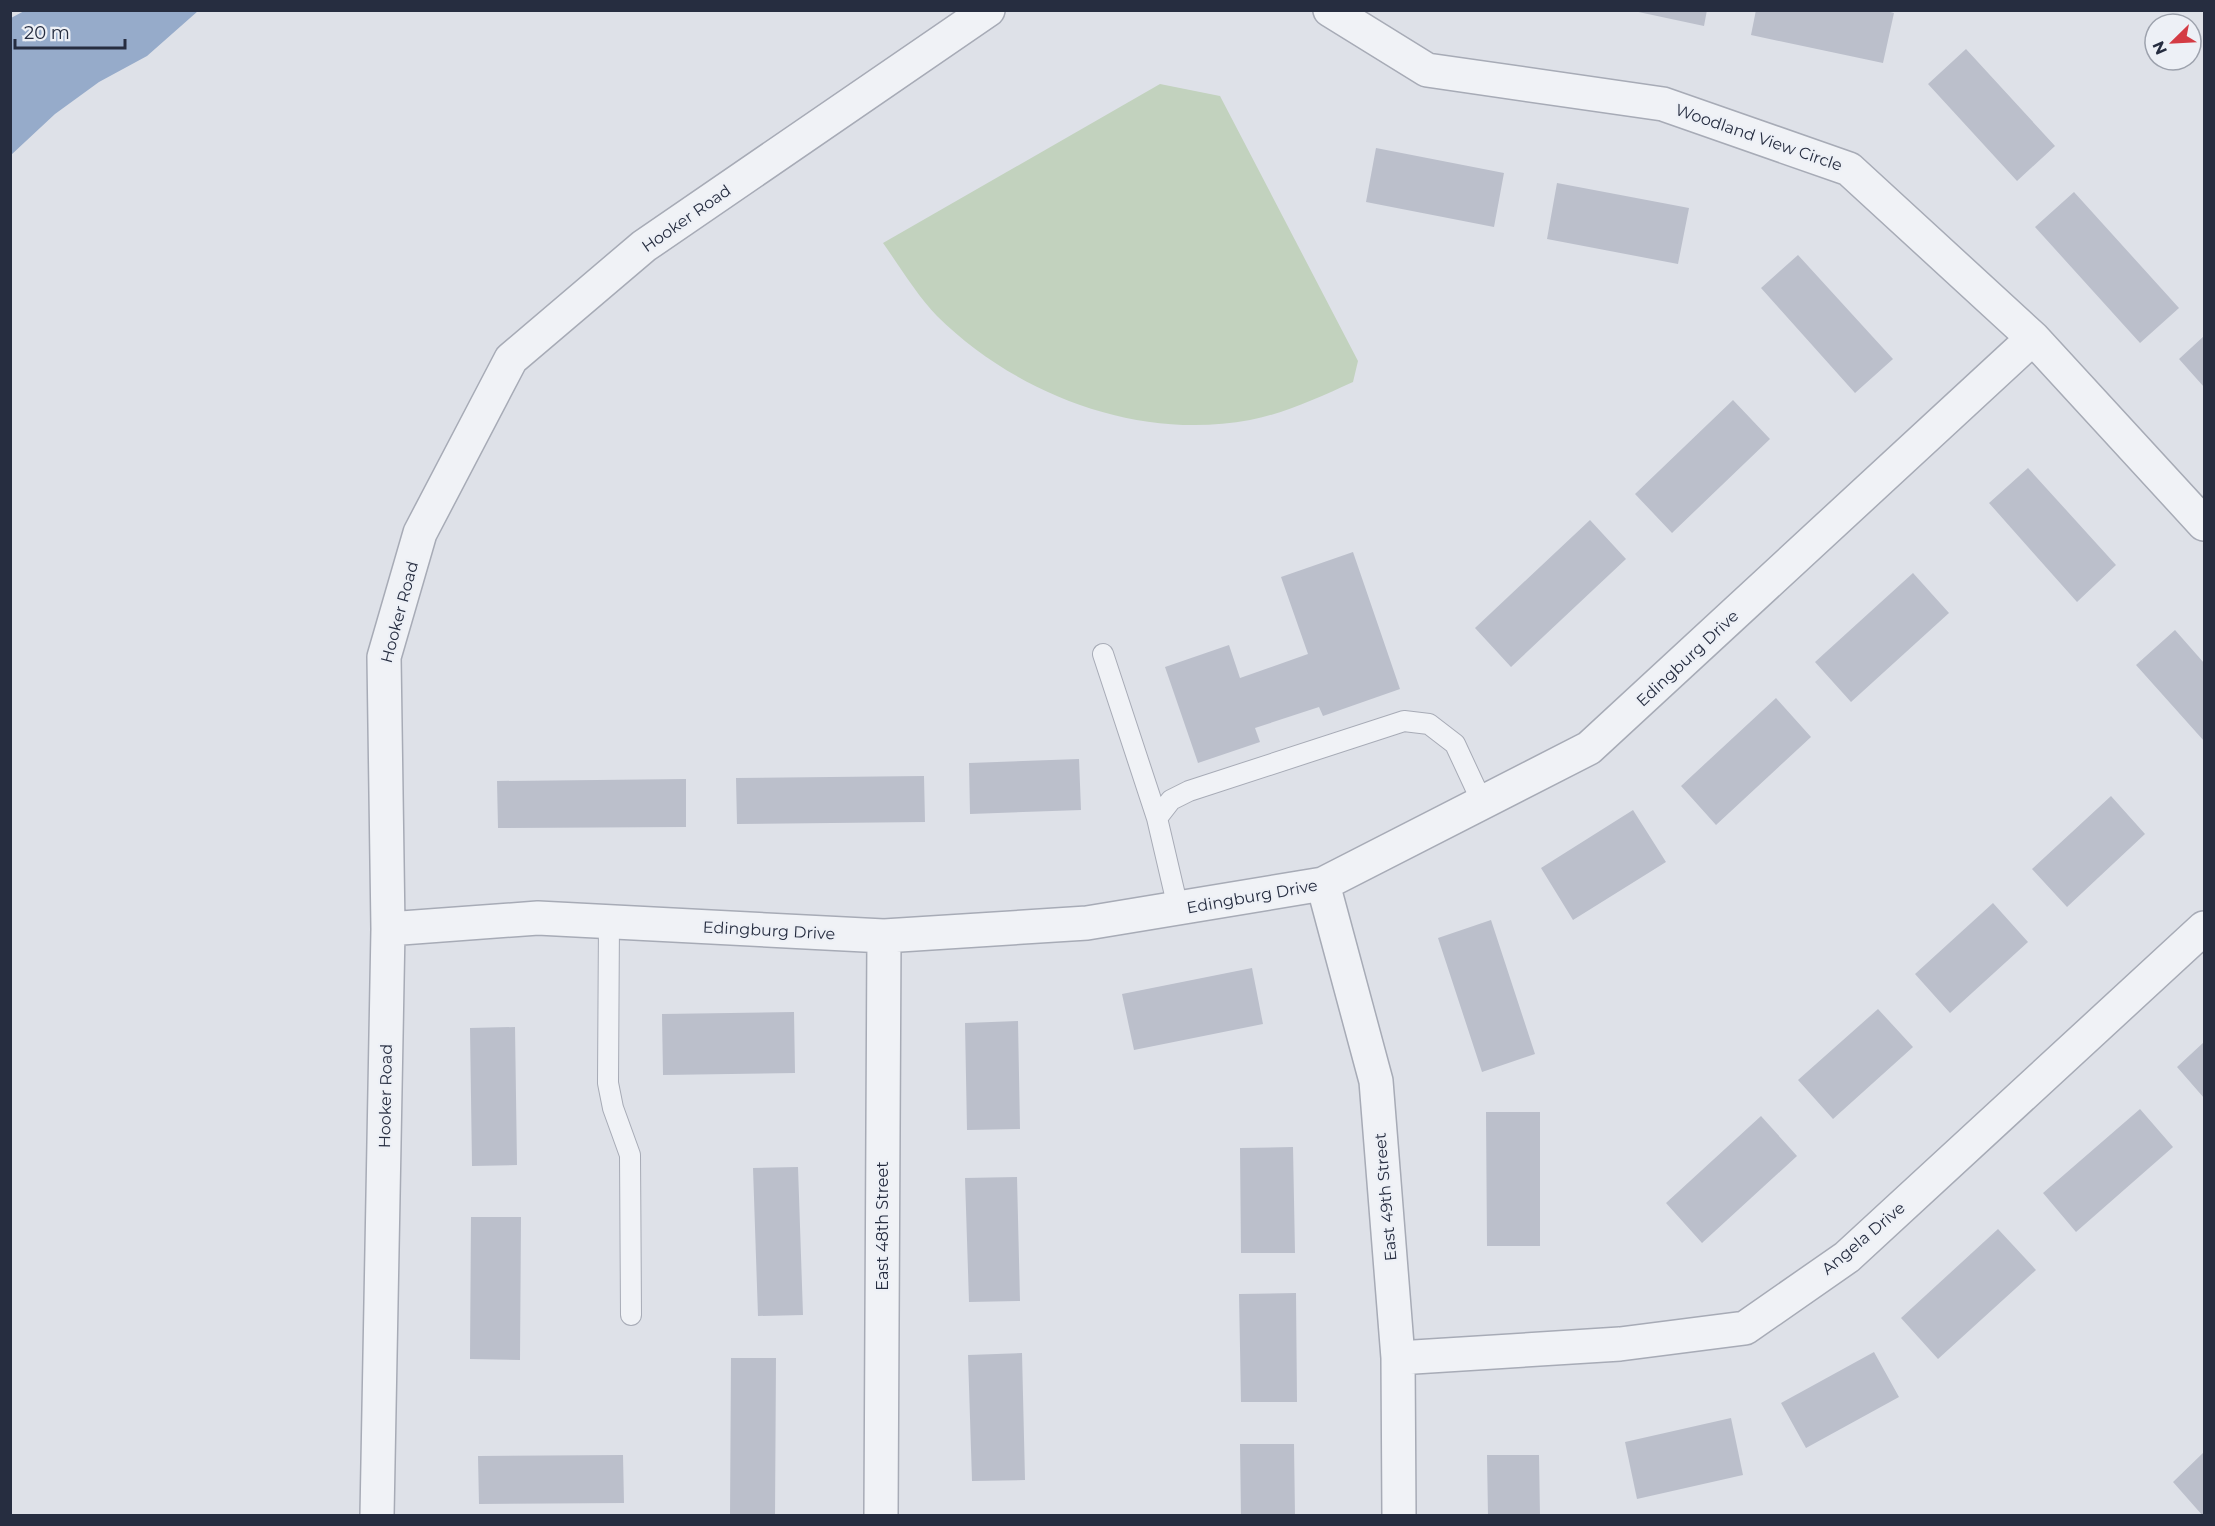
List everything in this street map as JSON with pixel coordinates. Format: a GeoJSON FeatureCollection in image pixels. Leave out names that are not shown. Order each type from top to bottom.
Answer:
{"type":"FeatureCollection","features":[{"type":"Feature","properties":{"kind":"street","name":"Hooker Road"},"geometry":{"type":"LineString","coordinates":[[377,1515],[388,929],[384,657],[420,533],[511,359],[644,246],[988,10]]}},
{"type":"Feature","properties":{"kind":"street","name":"Woodland View Circle"},"geometry":{"type":"LineString","coordinates":[[1330,10],[1427,70],[1663,104],[1849,169],[2033,338],[2205,524]]}},
{"type":"Feature","properties":{"kind":"street","name":"Edingburg Drive"},"geometry":{"type":"LineString","coordinates":[[388,929],[538,918],[884,936],[1087,923],[1323,884],[1588,748],[2033,338]]}},
{"type":"Feature","properties":{"kind":"street","name":"East 49th Street"},"geometry":{"type":"LineString","coordinates":[[1323,884],[1376,1081],[1398,1359],[1399,1515]]}},
{"type":"Feature","properties":{"kind":"street","name":"Angela Drive"},"geometry":{"type":"LineString","coordinates":[[1398,1359],[1620,1344],[1745,1328],[1847,1257],[2205,928]]}},
{"type":"Feature","properties":{"kind":"street","name":"East 48th Street"},"geometry":{"type":"LineString","coordinates":[[881,1515],[884,936]]}},
{"type":"Feature","properties":{"kind":"lane"},"geometry":{"type":"LineString","coordinates":[[1103,654],[1157,818],[1179,908]]}},
{"type":"Feature","properties":{"kind":"lane"},"geometry":{"type":"LineString","coordinates":[[1157,818],[1171,800],[1189,791],[1404,721],[1429,724],[1455,744],[1482,802]]}},
{"type":"Feature","properties":{"kind":"lane"},"geometry":{"type":"LineString","coordinates":[[609,921],[608,1083],[613,1108],[630,1155],[631,1315]]}},
{"type":"Feature","properties":{"kind":"green space"},"geometry":{"type":"Polygon","coordinates":[[[1160,84],[1220,96],[1358,361],[1353,382],[1277,413],[1250,420],[1208,425],[1165,424],[1123,417],[1082,406],[1004,369],[969,344],[930,309],[883,243],[1160,84]]]}},
{"type":"Feature","properties":{"kind":"water"},"geometry":{"type":"Polygon","coordinates":[[[26,10],[198,11],[147,56],[99,82],[55,114],[11,155],[11,18],[26,10]]]}},
{"type":"Feature","properties":{"kind":"building"},"geometry":{"type":"Polygon","coordinates":[[[1629,10],[1707,10],[1704,26],[1629,10]]]}},
{"type":"Feature","properties":{"kind":"building"},"geometry":{"type":"Polygon","coordinates":[[[1756,10],[1883,10],[1894,13],[1883,63],[1751,35],[1756,10]]]}},
{"type":"Feature","properties":{"kind":"building"},"geometry":{"type":"Polygon","coordinates":[[[1966,49],[2055,146],[2017,181],[1928,84],[1966,49]]]}},
{"type":"Feature","properties":{"kind":"building"},"geometry":{"type":"Polygon","coordinates":[[[1376,148],[1504,173],[1494,227],[1366,202],[1376,148]]]}},
{"type":"Feature","properties":{"kind":"building"},"geometry":{"type":"Polygon","coordinates":[[[1557,183],[1689,208],[1678,264],[1547,239],[1557,183]]]}},
{"type":"Feature","properties":{"kind":"building"},"geometry":{"type":"Polygon","coordinates":[[[2074,192],[2179,308],[2140,343],[2035,227],[2074,192]]]}},
{"type":"Feature","properties":{"kind":"building"},"geometry":{"type":"Polygon","coordinates":[[[1798,255],[1893,359],[1855,393],[1761,288],[1798,255]]]}},
{"type":"Feature","properties":{"kind":"building"},"geometry":{"type":"Polygon","coordinates":[[[2204,336],[2204,387],[2179,359],[2204,336]]]}},
{"type":"Feature","properties":{"kind":"building"},"geometry":{"type":"Polygon","coordinates":[[[1733,400],[1770,439],[1672,533],[1635,494],[1733,400]]]}},
{"type":"Feature","properties":{"kind":"building"},"geometry":{"type":"Polygon","coordinates":[[[2028,468],[2116,565],[2077,602],[1989,503],[2028,468]]]}},
{"type":"Feature","properties":{"kind":"building"},"geometry":{"type":"Polygon","coordinates":[[[1590,520],[1626,559],[1511,667],[1475,628],[1590,520]]]}},
{"type":"Feature","properties":{"kind":"building"},"geometry":{"type":"Polygon","coordinates":[[[1353,552],[1400,689],[1323,716],[1319,707],[1255,728],[1260,742],[1198,763],[1165,667],[1229,645],[1240,678],[1308,654],[1281,577],[1353,552]]]}},
{"type":"Feature","properties":{"kind":"building"},"geometry":{"type":"Polygon","coordinates":[[[1913,573],[1949,613],[1851,702],[1815,662],[1913,573]]]}},
{"type":"Feature","properties":{"kind":"building"},"geometry":{"type":"Polygon","coordinates":[[[2175,630],[2204,663],[2204,741],[2136,665],[2175,630]]]}},
{"type":"Feature","properties":{"kind":"building"},"geometry":{"type":"Polygon","coordinates":[[[1776,698],[1811,737],[1716,825],[1681,786],[1776,698]]]}},
{"type":"Feature","properties":{"kind":"building"},"geometry":{"type":"Polygon","coordinates":[[[1079,759],[1081,810],[970,814],[969,763],[1079,759]]]}},
{"type":"Feature","properties":{"kind":"building"},"geometry":{"type":"Polygon","coordinates":[[[924,776],[925,822],[737,824],[736,778],[924,776]]]}},
{"type":"Feature","properties":{"kind":"building"},"geometry":{"type":"Polygon","coordinates":[[[686,779],[686,827],[498,828],[497,781],[686,779]]]}},
{"type":"Feature","properties":{"kind":"building"},"geometry":{"type":"Polygon","coordinates":[[[2111,796],[2145,834],[2067,907],[2032,869],[2111,796]]]}},
{"type":"Feature","properties":{"kind":"building"},"geometry":{"type":"Polygon","coordinates":[[[1633,810],[1666,862],[1573,920],[1541,868],[1633,810]]]}},
{"type":"Feature","properties":{"kind":"building"},"geometry":{"type":"Polygon","coordinates":[[[1993,903],[2028,942],[1950,1013],[1915,974],[1993,903]]]}},
{"type":"Feature","properties":{"kind":"building"},"geometry":{"type":"Polygon","coordinates":[[[1491,920],[1535,1054],[1482,1072],[1438,938],[1491,920]]]}},
{"type":"Feature","properties":{"kind":"building"},"geometry":{"type":"Polygon","coordinates":[[[1252,968],[1263,1024],[1134,1050],[1122,994],[1252,968]]]}},
{"type":"Feature","properties":{"kind":"building"},"geometry":{"type":"Polygon","coordinates":[[[1878,1009],[1913,1047],[1833,1119],[1798,1080],[1878,1009]]]}},
{"type":"Feature","properties":{"kind":"building"},"geometry":{"type":"Polygon","coordinates":[[[794,1012],[795,1073],[663,1075],[662,1014],[794,1012]]]}},
{"type":"Feature","properties":{"kind":"building"},"geometry":{"type":"Polygon","coordinates":[[[1018,1021],[1020,1129],[967,1130],[965,1023],[1018,1021]]]}},
{"type":"Feature","properties":{"kind":"building"},"geometry":{"type":"Polygon","coordinates":[[[515,1027],[517,1165],[472,1166],[470,1028],[515,1027]]]}},
{"type":"Feature","properties":{"kind":"building"},"geometry":{"type":"Polygon","coordinates":[[[2204,1042],[2204,1098],[2177,1067],[2204,1042]]]}},
{"type":"Feature","properties":{"kind":"building"},"geometry":{"type":"Polygon","coordinates":[[[2140,1109],[2173,1147],[2076,1232],[2043,1193],[2140,1109]]]}},
{"type":"Feature","properties":{"kind":"building"},"geometry":{"type":"Polygon","coordinates":[[[1486,1112],[1540,1112],[1540,1246],[1487,1246],[1486,1112]]]}},
{"type":"Feature","properties":{"kind":"building"},"geometry":{"type":"Polygon","coordinates":[[[1761,1116],[1797,1156],[1702,1243],[1666,1203],[1761,1116]]]}},
{"type":"Feature","properties":{"kind":"building"},"geometry":{"type":"Polygon","coordinates":[[[1293,1147],[1295,1253],[1241,1253],[1240,1148],[1293,1147]]]}},
{"type":"Feature","properties":{"kind":"building"},"geometry":{"type":"Polygon","coordinates":[[[798,1167],[803,1315],[758,1316],[753,1168],[798,1167]]]}},
{"type":"Feature","properties":{"kind":"building"},"geometry":{"type":"Polygon","coordinates":[[[1017,1177],[1020,1301],[969,1302],[965,1178],[1017,1177]]]}},
{"type":"Feature","properties":{"kind":"building"},"geometry":{"type":"Polygon","coordinates":[[[471,1217],[521,1217],[520,1360],[470,1359],[471,1217]]]}},
{"type":"Feature","properties":{"kind":"building"},"geometry":{"type":"Polygon","coordinates":[[[1998,1229],[2036,1270],[1938,1359],[1901,1318],[1998,1229]]]}},
{"type":"Feature","properties":{"kind":"building"},"geometry":{"type":"Polygon","coordinates":[[[1296,1293],[1297,1402],[1241,1402],[1239,1294],[1296,1293]]]}},
{"type":"Feature","properties":{"kind":"building"},"geometry":{"type":"Polygon","coordinates":[[[1874,1352],[1899,1397],[1806,1448],[1781,1403],[1874,1352]]]}},
{"type":"Feature","properties":{"kind":"building"},"geometry":{"type":"Polygon","coordinates":[[[1022,1353],[1025,1480],[972,1481],[968,1355],[1022,1353]]]}},
{"type":"Feature","properties":{"kind":"building"},"geometry":{"type":"Polygon","coordinates":[[[731,1358],[776,1358],[775,1516],[730,1516],[731,1358]]]}},
{"type":"Feature","properties":{"kind":"building"},"geometry":{"type":"Polygon","coordinates":[[[1731,1418],[1743,1475],[1637,1499],[1625,1442],[1731,1418]]]}},
{"type":"Feature","properties":{"kind":"building"},"geometry":{"type":"Polygon","coordinates":[[[1240,1444],[1294,1444],[1295,1516],[1241,1516],[1240,1444]]]}},
{"type":"Feature","properties":{"kind":"building"},"geometry":{"type":"Polygon","coordinates":[[[2204,1452],[2204,1516],[2203,1516],[2173,1482],[2204,1452]]]}},
{"type":"Feature","properties":{"kind":"building"},"geometry":{"type":"Polygon","coordinates":[[[623,1455],[624,1503],[479,1504],[478,1456],[623,1455]]]}},
{"type":"Feature","properties":{"kind":"building"},"geometry":{"type":"Polygon","coordinates":[[[1487,1455],[1539,1455],[1540,1516],[1488,1516],[1487,1455]]]}}]}
